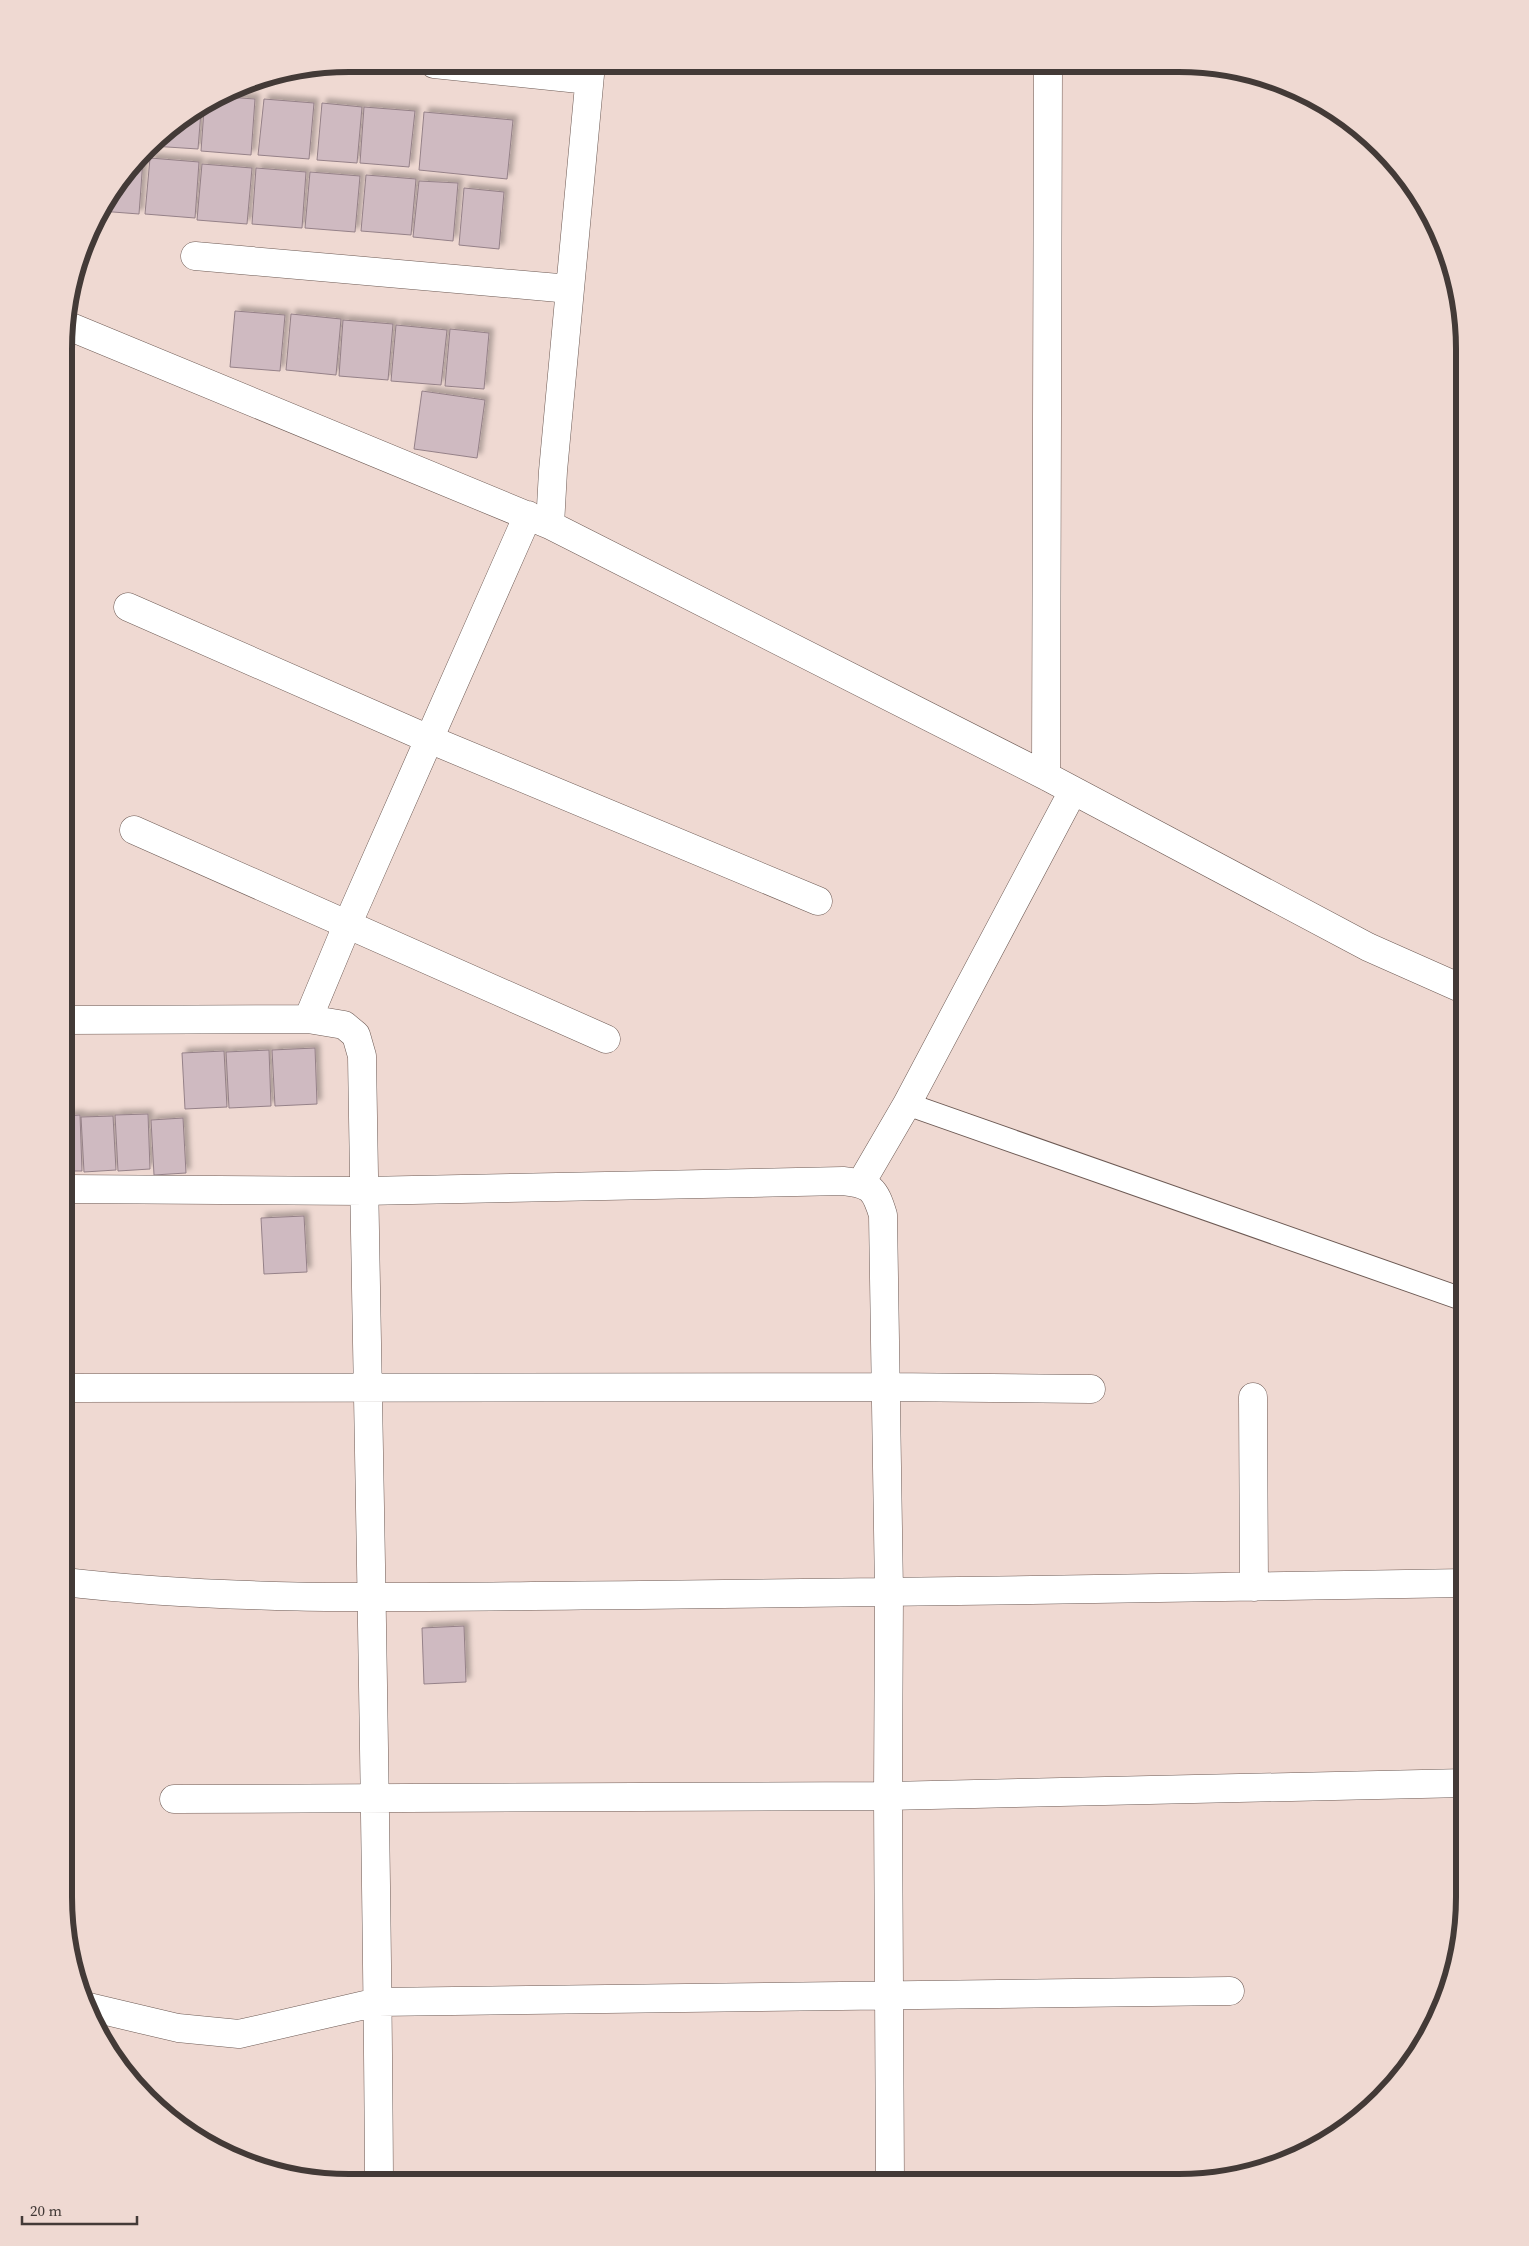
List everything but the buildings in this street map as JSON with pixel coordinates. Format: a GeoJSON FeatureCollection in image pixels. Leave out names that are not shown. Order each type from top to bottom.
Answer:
{"type":"FeatureCollection","features":[{"type":"Feature","properties":{"kind":"street"},"geometry":{"type":"LineString","coordinates":[[308,1019],[348,923],[430,739],[539,520],[553,471],[590,73]]}},
{"type":"Feature","properties":{"kind":"street"},"geometry":{"type":"LineString","coordinates":[[1046,776],[1048,73]]}},
{"type":"Feature","properties":{"kind":"street"},"geometry":{"type":"LineString","coordinates":[[195,256],[570,289]]}},
{"type":"Feature","properties":{"kind":"street"},"geometry":{"type":"LineString","coordinates":[[73,328],[539,520],[1046,776],[1368,946],[1456,986]]}},
{"type":"Feature","properties":{"kind":"street"},"geometry":{"type":"LineString","coordinates":[[128,607],[430,739],[818,901]]}},
{"type":"Feature","properties":{"kind":"street"},"geometry":{"type":"LineString","coordinates":[[861,1183],[907,1104],[1073,791]]}},
{"type":"Feature","properties":{"kind":"street"},"geometry":{"type":"LineString","coordinates":[[134,830],[348,923],[606,1039]]}},
{"type":"Feature","properties":{"kind":"street"},"geometry":{"type":"LineString","coordinates":[[73,1020],[308,1019],[344,1024],[356,1034],[362,1056],[370,1597],[376,1798],[379,2174]]}},
{"type":"Feature","properties":{"kind":"street"},"geometry":{"type":"LineString","coordinates":[[73,1189],[364,1192],[833,1182],[861,1183],[876,1194],[883,1216],[889,1592],[890,2174]]}},
{"type":"Feature","properties":{"kind":"street"},"geometry":{"type":"LineString","coordinates":[[73,1388],[886,1387],[1091,1389]]}},
{"type":"Feature","properties":{"kind":"street"},"geometry":{"type":"LineString","coordinates":[[1253,1397],[1254,1587]]}},
{"type":"Feature","properties":{"kind":"street"},"geometry":{"type":"LineString","coordinates":[[73,1583],[164,1592],[370,1597],[889,1592],[1456,1583]]}},
{"type":"Feature","properties":{"kind":"street"},"geometry":{"type":"LineString","coordinates":[[174,1799],[888,1796],[1456,1783]]}},
{"type":"Feature","properties":{"kind":"street"},"geometry":{"type":"LineString","coordinates":[[96,2008],[178,2028],[239,2034],[378,2002],[1230,1991]]}},
{"type":"Feature","properties":{"kind":"lane"},"geometry":{"type":"LineString","coordinates":[[907,1104],[1456,1297]]}}]}
